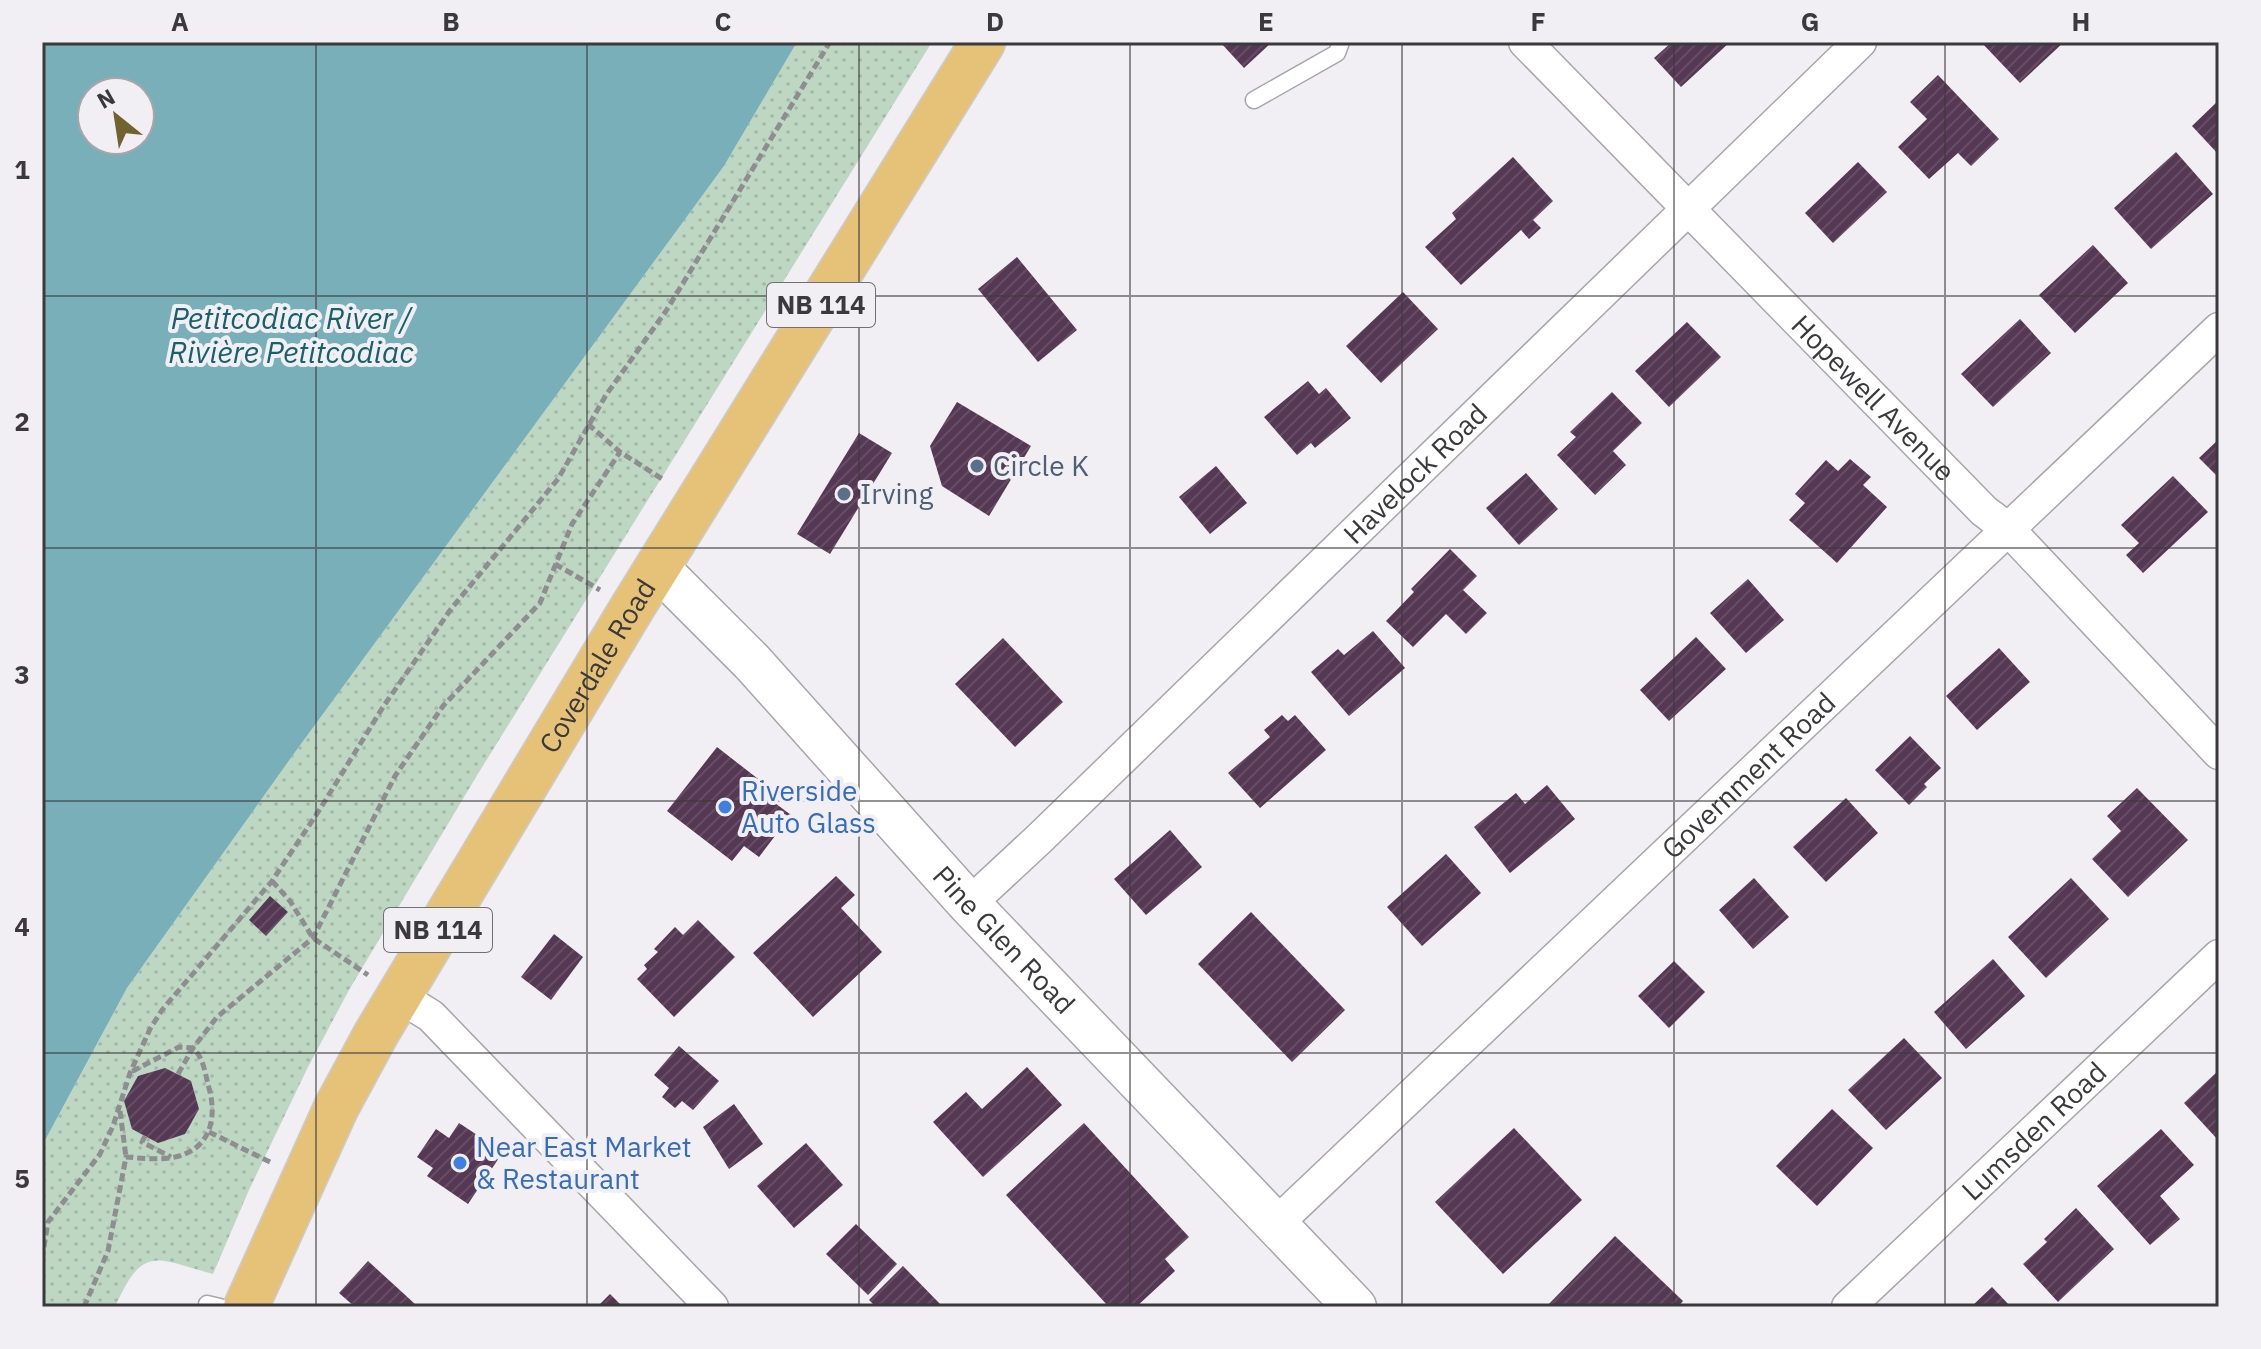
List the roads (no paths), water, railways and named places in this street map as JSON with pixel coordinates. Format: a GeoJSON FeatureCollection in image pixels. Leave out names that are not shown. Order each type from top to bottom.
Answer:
{"type":"FeatureCollection","features":[{"type":"Feature","properties":{"kind":"main road","name":"Coverdale Road"},"geometry":{"type":"LineString","coordinates":[[225,1306],[303,1179],[336,1108],[399,996],[658,568],[983,42]]}},
{"type":"Feature","properties":{"kind":"street","name":"Hopewell Avenue"},"geometry":{"type":"LineString","coordinates":[[1525,42],[1984,511],[2008,529],[2219,753]]}},
{"type":"Feature","properties":{"kind":"street","name":"Havelock Road"},"geometry":{"type":"LineString","coordinates":[[969,904],[1860,42]]}},
{"type":"Feature","properties":{"kind":"street","name":"Government Road"},"geometry":{"type":"LineString","coordinates":[[1277,1223],[2219,329]]}},
{"type":"Feature","properties":{"kind":"street","name":"Pine Glen Road"},"geometry":{"type":"LineString","coordinates":[[658,568],[752,662],[969,904],[1355,1307]]}},
{"type":"Feature","properties":{"kind":"street","name":"Lumsden Road"},"geometry":{"type":"LineString","coordinates":[[1848,1307],[2219,956]]}},
{"type":"Feature","properties":{"kind":"street"},"geometry":{"type":"LineString","coordinates":[[399,996],[431,1016],[712,1307]]}},
{"type":"Feature","properties":{"kind":"lane"},"geometry":{"type":"LineString","coordinates":[[1254,100],[1337,53],[1341,42]]}},
{"type":"Feature","properties":{"kind":"water","name":"Petitcodiac River / Rivière Petitcodiac"},"geometry":{"type":"Polygon","coordinates":[[[42,42],[797,42],[724,166],[293,755],[127,988],[42,1146],[42,42]]]}},
{"type":"Feature","properties":{"kind":"place","name":"Circle K"},"geometry":{"type":"Point","coordinates":[977,466]}},
{"type":"Feature","properties":{"kind":"place","name":"Irving"},"geometry":{"type":"Point","coordinates":[844,494]}},
{"type":"Feature","properties":{"kind":"place","name":"Riverside Auto Glass"},"geometry":{"type":"Point","coordinates":[725,807]}},
{"type":"Feature","properties":{"kind":"place","name":"Near East Market & Restaurant"},"geometry":{"type":"Point","coordinates":[460,1163]}}]}
